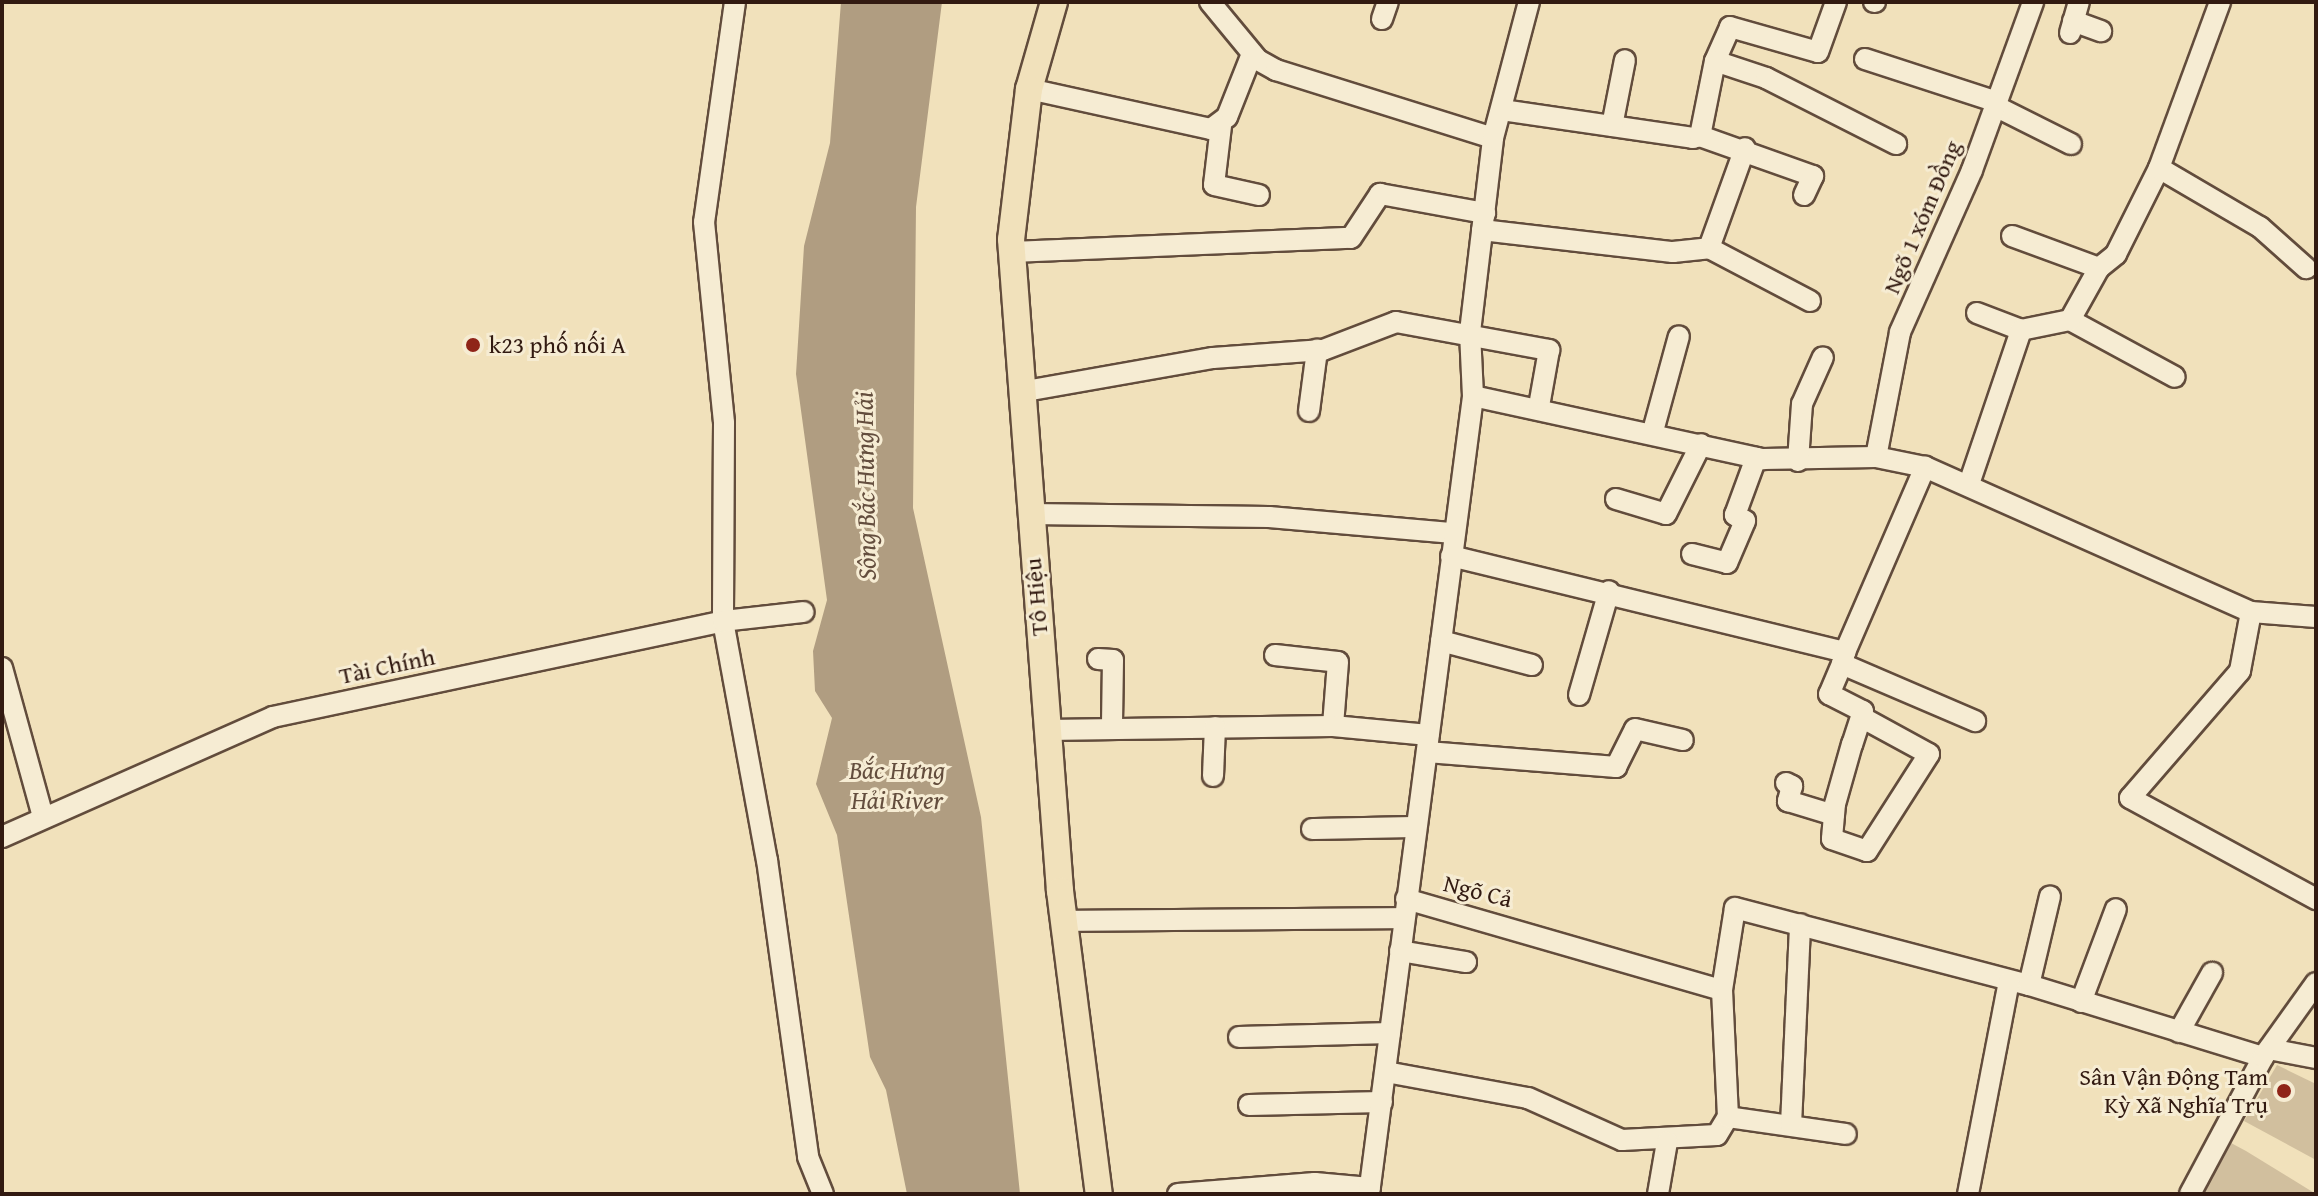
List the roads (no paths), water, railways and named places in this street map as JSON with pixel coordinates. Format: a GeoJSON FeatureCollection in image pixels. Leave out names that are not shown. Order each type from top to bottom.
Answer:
{"type":"FeatureCollection","features":[{"type":"Feature","properties":{"kind":"main road","name":"Tô Hiệu"},"geometry":{"type":"LineString","coordinates":[[1054,2],[1029,89],[1012,252],[1020,392],[1064,921],[1099,1194]]}},
{"type":"Feature","properties":{"kind":"street"},"geometry":{"type":"LineString","coordinates":[[735,2],[704,222],[724,423],[723,621],[767,860],[808,1157],[823,1194]]}},
{"type":"Feature","properties":{"kind":"street"},"geometry":{"type":"LineString","coordinates":[[1178,1194],[1315,1183],[1369,1191],[1379,1148],[1405,908],[1473,396],[1470,332],[1493,138],[1529,2]]}},
{"type":"Feature","properties":{"kind":"street"},"geometry":{"type":"LineString","coordinates":[[1700,136],[1715,61],[1730,27],[1818,52],[1836,2]]}},
{"type":"Feature","properties":{"kind":"street","name":"Ngõ 1 xóm Đồng"},"geometry":{"type":"LineString","coordinates":[[1876,457],[1900,332],[1996,104],[2033,2]]}},
{"type":"Feature","properties":{"kind":"street"},"geometry":{"type":"LineString","coordinates":[[2070,320],[2099,268],[2116,254],[2159,168],[2220,2]]}},
{"type":"Feature","properties":{"kind":"street"},"geometry":{"type":"LineString","coordinates":[[1214,4],[1252,54],[1276,70],[1493,138]]}},
{"type":"Feature","properties":{"kind":"street"},"geometry":{"type":"LineString","coordinates":[[2074,19],[2101,31]]}},
{"type":"Feature","properties":{"kind":"street"},"geometry":{"type":"LineString","coordinates":[[1252,54],[1221,126],[1214,185],[1259,195]]}},
{"type":"Feature","properties":{"kind":"street"},"geometry":{"type":"LineString","coordinates":[[1865,59],[1996,104],[2071,144]]}},
{"type":"Feature","properties":{"kind":"street"},"geometry":{"type":"LineString","coordinates":[[1612,126],[1625,60]]}},
{"type":"Feature","properties":{"kind":"street"},"geometry":{"type":"LineString","coordinates":[[1715,61],[1766,78],[1896,144]]}},
{"type":"Feature","properties":{"kind":"street"},"geometry":{"type":"LineString","coordinates":[[1029,89],[1221,126]]}},
{"type":"Feature","properties":{"kind":"street"},"geometry":{"type":"LineString","coordinates":[[1502,110],[1700,136],[1745,148],[1813,176],[1804,195]]}},
{"type":"Feature","properties":{"kind":"street"},"geometry":{"type":"LineString","coordinates":[[1709,248],[1745,148]]}},
{"type":"Feature","properties":{"kind":"street"},"geometry":{"type":"LineString","coordinates":[[2159,168],[2260,227],[2306,268]]}},
{"type":"Feature","properties":{"kind":"street"},"geometry":{"type":"LineString","coordinates":[[1012,252],[1351,238],[1380,194],[1483,222],[1673,252],[1709,248],[1810,301]]}},
{"type":"Feature","properties":{"kind":"street"},"geometry":{"type":"LineString","coordinates":[[2012,236],[2099,268]]}},
{"type":"Feature","properties":{"kind":"street"},"geometry":{"type":"LineString","coordinates":[[1977,313],[2021,330],[2070,320],[2175,377]]}},
{"type":"Feature","properties":{"kind":"street"},"geometry":{"type":"LineString","coordinates":[[1020,392],[1213,358],[1317,350],[1396,322],[1470,332],[1549,350],[1539,406]]}},
{"type":"Feature","properties":{"kind":"street"},"geometry":{"type":"LineString","coordinates":[[1969,484],[2021,330]]}},
{"type":"Feature","properties":{"kind":"street"},"geometry":{"type":"LineString","coordinates":[[1653,431],[1679,336]]}},
{"type":"Feature","properties":{"kind":"street"},"geometry":{"type":"LineString","coordinates":[[1309,411],[1317,350]]}},
{"type":"Feature","properties":{"kind":"street"},"geometry":{"type":"LineString","coordinates":[[1798,461],[1802,404],[1823,357]]}},
{"type":"Feature","properties":{"kind":"street"},"geometry":{"type":"LineString","coordinates":[[1473,396],[1539,406],[1756,458],[1798,461],[1876,457],[1925,467],[2251,612],[2316,617]]}},
{"type":"Feature","properties":{"kind":"street"},"geometry":{"type":"LineString","coordinates":[[1616,499],[1666,514],[1701,444]]}},
{"type":"Feature","properties":{"kind":"street"},"geometry":{"type":"LineString","coordinates":[[1692,554],[1727,563],[1743,529],[1745,521],[1735,515],[1756,458]]}},
{"type":"Feature","properties":{"kind":"street"},"geometry":{"type":"LineString","coordinates":[[1861,717],[1929,754],[1876,845],[1867,851],[1832,839],[1834,815],[1861,717],[1863,711],[1829,694],[1925,467]]}},
{"type":"Feature","properties":{"kind":"street"},"geometry":{"type":"LineString","coordinates":[[1030,514],[1269,517],[1453,533]]}},
{"type":"Feature","properties":{"kind":"street"},"geometry":{"type":"LineString","coordinates":[[1451,556],[1609,591],[1843,658],[1975,721]]}},
{"type":"Feature","properties":{"kind":"street"},"geometry":{"type":"LineString","coordinates":[[1579,695],[1609,591]]}},
{"type":"Feature","properties":{"kind":"street","name":"Tài Chính"},"geometry":{"type":"LineString","coordinates":[[2,837],[273,717],[723,621],[803,612]]}},
{"type":"Feature","properties":{"kind":"street"},"geometry":{"type":"LineString","coordinates":[[2251,612],[2240,671],[2130,798],[2316,899]]}},
{"type":"Feature","properties":{"kind":"street"},"geometry":{"type":"LineString","coordinates":[[1441,641],[1532,665]]}},
{"type":"Feature","properties":{"kind":"street"},"geometry":{"type":"LineString","coordinates":[[1275,655],[1338,662],[1333,726]]}},
{"type":"Feature","properties":{"kind":"street"},"geometry":{"type":"LineString","coordinates":[[1098,659],[1113,660],[1112,725]]}},
{"type":"Feature","properties":{"kind":"street"},"geometry":{"type":"LineString","coordinates":[[2,668],[43,817]]}},
{"type":"Feature","properties":{"kind":"street"},"geometry":{"type":"LineString","coordinates":[[1047,730],[1112,725],[1333,726],[1428,744],[1616,767],[1635,729],[1683,740]]}},
{"type":"Feature","properties":{"kind":"street"},"geometry":{"type":"LineString","coordinates":[[1213,776],[1215,727]]}},
{"type":"Feature","properties":{"kind":"street"},"geometry":{"type":"LineString","coordinates":[[1786,783],[1792,786],[1788,801],[1834,815]]}},
{"type":"Feature","properties":{"kind":"street"},"geometry":{"type":"LineString","coordinates":[[1312,829],[1416,827]]}},
{"type":"Feature","properties":{"kind":"street"},"geometry":{"type":"LineString","coordinates":[[1968,1194],[2019,984],[2050,896]]}},
{"type":"Feature","properties":{"kind":"street","name":"Ngõ Cả"},"geometry":{"type":"LineString","coordinates":[[1064,921],[1405,908],[1537,933],[1722,990]]}},
{"type":"Feature","properties":{"kind":"street"},"geometry":{"type":"LineString","coordinates":[[1386,1072],[1470,1082],[1528,1098],[1622,1140],[1667,1142],[1717,1135],[1728,1117],[1722,990],[1735,908],[2019,984],[2179,1032],[2266,1053],[2316,1058]]}},
{"type":"Feature","properties":{"kind":"street"},"geometry":{"type":"LineString","coordinates":[[2081,1002],[2116,909]]}},
{"type":"Feature","properties":{"kind":"street"},"geometry":{"type":"LineString","coordinates":[[1791,1125],[1800,924]]}},
{"type":"Feature","properties":{"kind":"street"},"geometry":{"type":"LineString","coordinates":[[1400,951],[1466,962]]}},
{"type":"Feature","properties":{"kind":"street"},"geometry":{"type":"LineString","coordinates":[[2179,1032],[2212,973]]}},
{"type":"Feature","properties":{"kind":"street"},"geometry":{"type":"LineString","coordinates":[[2190,1194],[2266,1053],[2316,983]]}},
{"type":"Feature","properties":{"kind":"street"},"geometry":{"type":"LineString","coordinates":[[1239,1037],[1390,1033]]}},
{"type":"Feature","properties":{"kind":"street"},"geometry":{"type":"LineString","coordinates":[[1249,1105],[1382,1102]]}},
{"type":"Feature","properties":{"kind":"street"},"geometry":{"type":"LineString","coordinates":[[1728,1117],[1846,1134]]}},
{"type":"Feature","properties":{"kind":"street"},"geometry":{"type":"LineString","coordinates":[[1658,1194],[1667,1142]]}},
{"type":"Feature","properties":{"kind":"water","name":"Bắc Hưng Hải River"},"geometry":{"type":"Polygon","coordinates":[[[841,2],[942,2],[916,207],[913,508],[981,817],[1020,1194],[907,1194],[886,1090],[870,1057],[837,835],[816,784],[832,718],[815,691],[813,651],[827,600],[796,374],[804,246],[830,143],[841,2]]]}},
{"type":"Feature","properties":{"kind":"place","name":"k23 phố nối A"},"geometry":{"type":"Point","coordinates":[473,345]}},
{"type":"Feature","properties":{"kind":"place","name":"Sân Vận Động Tam Kỳ Xã Nghĩa Trụ"},"geometry":{"type":"Point","coordinates":[2284,1091]}},
{"type":"Feature","properties":{"kind":"water label","name":"Sông Bắc Hưng Hải"},"geometry":{"type":"Point","coordinates":[865,486]}}]}
